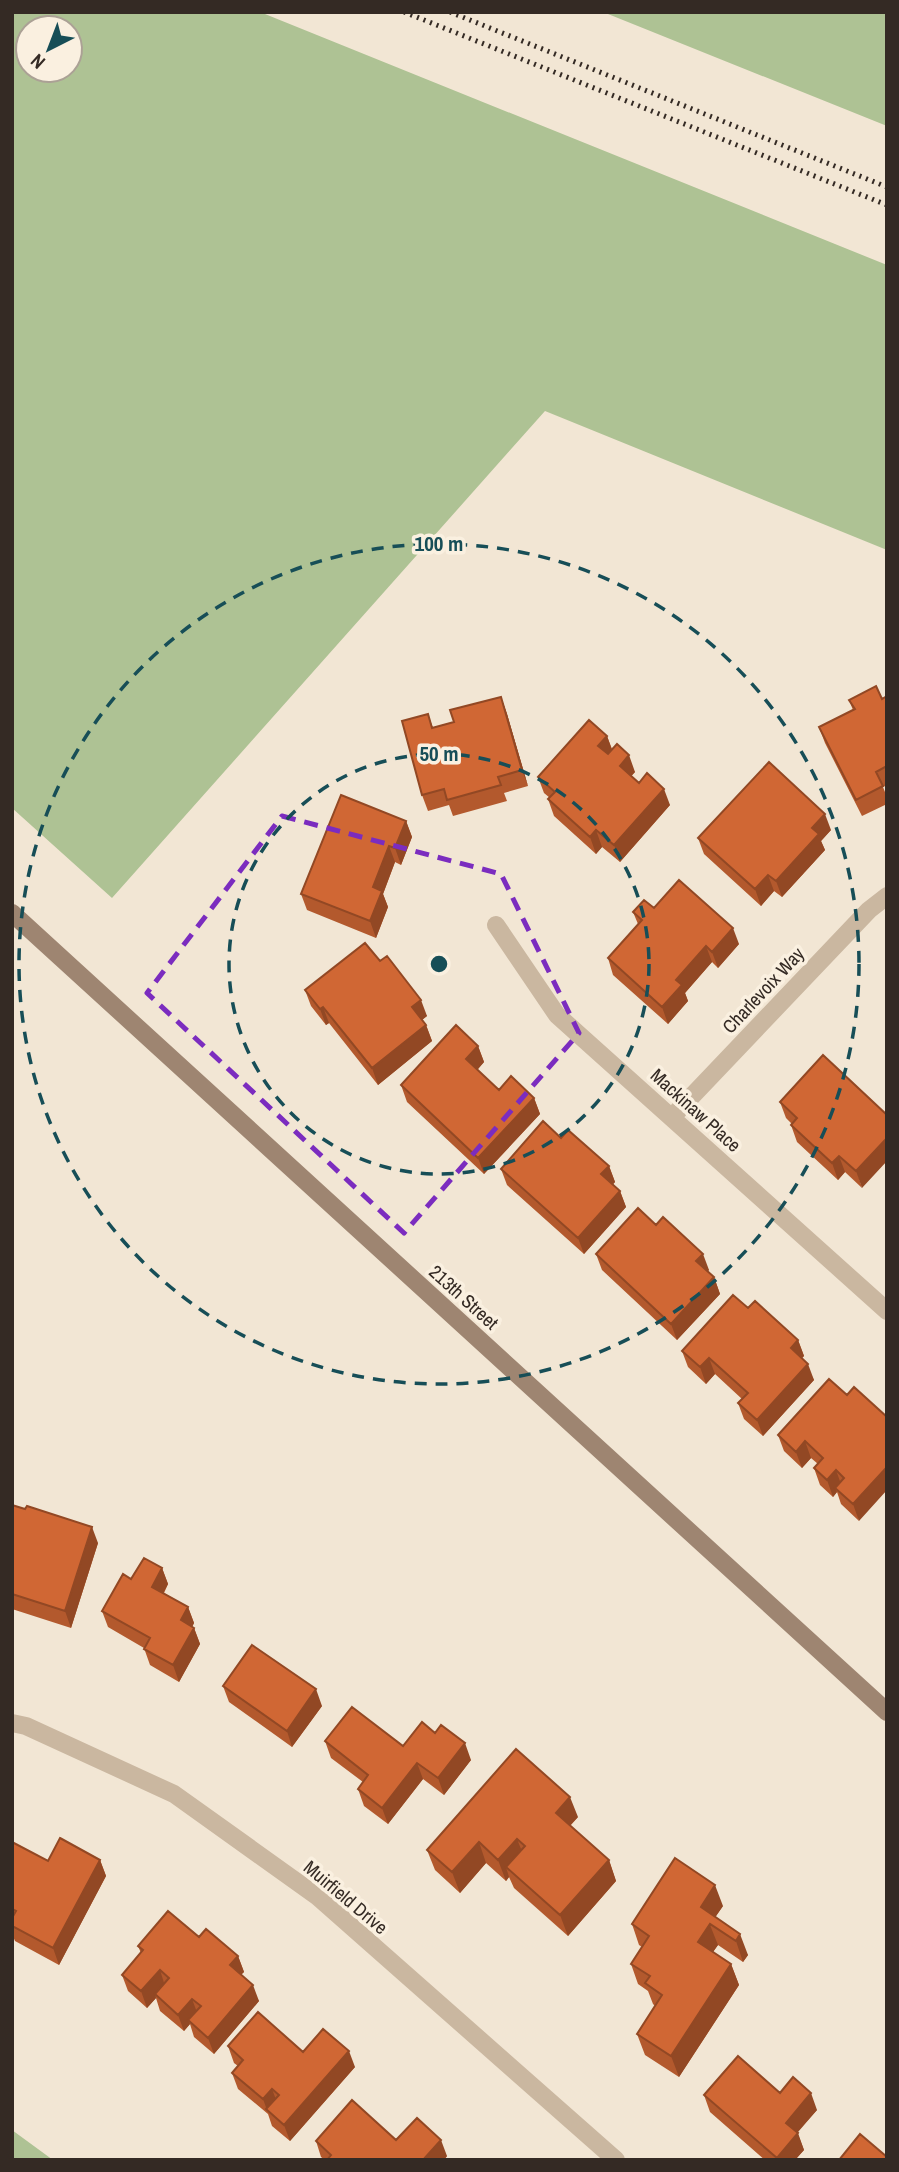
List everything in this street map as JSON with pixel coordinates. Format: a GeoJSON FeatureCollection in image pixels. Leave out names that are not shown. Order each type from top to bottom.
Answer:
{"type":"FeatureCollection","features":[{"type":"Feature","properties":{"kind":"street","name":"Charlevoix Way"},"geometry":{"type":"LineString","coordinates":[[673,1116],[869,910],[887,896]]}},
{"type":"Feature","properties":{"kind":"street","name":"213th Street"},"geometry":{"type":"LineString","coordinates":[[12,913],[887,1712]]}},
{"type":"Feature","properties":{"kind":"street","name":"Mackinaw Place"},"geometry":{"type":"LineString","coordinates":[[496,925],[557,1015],[673,1116],[887,1311]]}},
{"type":"Feature","properties":{"kind":"street","name":"Muirfield Drive"},"geometry":{"type":"LineString","coordinates":[[12,1723],[26,1726],[174,1794],[307,1889],[616,2160]]}},
{"type":"Feature","properties":{"kind":"highlighted area"},"geometry":{"type":"Polygon","coordinates":[[[282,816],[501,874],[579,1033],[404,1233],[147,993],[282,816]]]}},
{"type":"Feature","properties":{"kind":"green space"},"geometry":{"type":"Polygon","coordinates":[[[12,12],[260,12],[887,265],[887,550],[545,411],[112,898],[12,808],[12,12]]]}},
{"type":"Feature","properties":{"kind":"green space"},"geometry":{"type":"Polygon","coordinates":[[[603,12],[887,12],[887,126],[603,12]]]}},
{"type":"Feature","properties":{"kind":"green space"},"geometry":{"type":"Polygon","coordinates":[[[12,2130],[53,2160],[12,2160],[12,2130]]]}},
{"type":"Feature","properties":{"kind":"building"},"geometry":{"type":"Polygon","coordinates":[[[876,686],[882,699],[887,696],[887,766],[876,772],[883,786],[856,800],[819,727],[855,709],[849,700],[876,686]]]}},
{"type":"Feature","properties":{"kind":"building"},"geometry":{"type":"Polygon","coordinates":[[[501,697],[522,770],[498,777],[501,785],[447,800],[444,789],[422,795],[402,721],[428,714],[432,728],[454,722],[450,710],[501,697]]]}},
{"type":"Feature","properties":{"kind":"building"},"geometry":{"type":"Polygon","coordinates":[[[589,720],[607,736],[598,746],[608,754],[617,744],[629,755],[620,766],[639,783],[647,773],[664,789],[614,845],[596,830],[590,837],[548,799],[555,792],[538,777],[589,720]]]}},
{"type":"Feature","properties":{"kind":"building"},"geometry":{"type":"Polygon","coordinates":[[[769,762],[825,814],[812,828],[819,834],[776,881],[768,875],[755,889],[698,838],[769,762]]]}},
{"type":"Feature","properties":{"kind":"building"},"geometry":{"type":"Polygon","coordinates":[[[341,795],[406,821],[395,848],[389,846],[373,887],[382,891],[370,921],[301,894],[341,795]]]}},
{"type":"Feature","properties":{"kind":"building"},"geometry":{"type":"Polygon","coordinates":[[[679,880],[733,928],[712,952],[706,946],[676,980],[682,985],[662,1007],[608,958],[642,920],[633,912],[644,900],[654,908],[679,880]]]}},
{"type":"Feature","properties":{"kind":"building"},"geometry":{"type":"Polygon","coordinates":[[[365,943],[380,961],[387,956],[421,1000],[412,1007],[426,1025],[372,1068],[323,1007],[320,1009],[305,990],[365,943]]]}},
{"type":"Feature","properties":{"kind":"building"},"geometry":{"type":"Polygon","coordinates":[[[456,1025],[478,1046],[466,1059],[499,1090],[511,1076],[534,1098],[478,1158],[401,1085],[456,1025]]]}},
{"type":"Feature","properties":{"kind":"building"},"geometry":{"type":"Polygon","coordinates":[[[823,1055],[887,1115],[887,1138],[856,1171],[839,1156],[832,1163],[791,1125],[797,1118],[780,1102],[823,1055]]]}},
{"type":"Feature","properties":{"kind":"building"},"geometry":{"type":"Polygon","coordinates":[[[543,1121],[561,1138],[568,1130],[609,1166],[601,1174],[620,1191],[578,1238],[501,1169],[543,1121]]]}},
{"type":"Feature","properties":{"kind":"building"},"geometry":{"type":"Polygon","coordinates":[[[638,1208],[656,1225],[663,1217],[703,1254],[696,1261],[714,1277],[671,1324],[596,1254],[638,1208]]]}},
{"type":"Feature","properties":{"kind":"building"},"geometry":{"type":"Polygon","coordinates":[[[733,1295],[748,1308],[755,1301],[798,1340],[791,1348],[808,1364],[757,1420],[738,1403],[748,1393],[709,1358],[700,1367],[682,1351],[733,1295]]]}},
{"type":"Feature","properties":{"kind":"building"},"geometry":{"type":"Polygon","coordinates":[[[829,1379],[847,1395],[854,1387],[887,1417],[887,1467],[853,1504],[835,1488],[844,1478],[836,1470],[827,1480],[814,1468],[823,1458],[805,1441],[796,1452],[778,1435],[829,1379]]]}},
{"type":"Feature","properties":{"kind":"building"},"geometry":{"type":"Polygon","coordinates":[[[12,1505],[25,1509],[27,1506],[92,1527],[65,1611],[12,1594],[12,1505]]]}},
{"type":"Feature","properties":{"kind":"building"},"geometry":{"type":"Polygon","coordinates":[[[144,1558],[162,1568],[152,1587],[188,1607],[181,1620],[194,1628],[173,1665],[144,1649],[150,1638],[102,1611],[123,1574],[131,1579],[144,1558]]]}},
{"type":"Feature","properties":{"kind":"building"},"geometry":{"type":"Polygon","coordinates":[[[252,1645],[316,1689],[287,1731],[223,1686],[252,1645]]]}},
{"type":"Feature","properties":{"kind":"building"},"geometry":{"type":"Polygon","coordinates":[[[352,1707],[403,1746],[422,1722],[435,1733],[441,1725],[465,1743],[438,1778],[417,1763],[382,1808],[358,1789],[368,1775],[325,1741],[352,1707]]]}},
{"type":"Feature","properties":{"kind":"building"},"geometry":{"type":"Polygon","coordinates":[[[516,1749],[570,1797],[556,1813],[609,1860],[560,1915],[506,1867],[525,1846],[517,1839],[498,1860],[479,1842],[452,1872],[427,1850],[516,1749]]]}},
{"type":"Feature","properties":{"kind":"building"},"geometry":{"type":"Polygon","coordinates":[[[60,1838],[100,1860],[53,1948],[12,1926],[16,1911],[12,1909],[12,1842],[48,1861],[60,1838]]]}},
{"type":"Feature","properties":{"kind":"building"},"geometry":{"type":"Polygon","coordinates":[[[675,1858],[715,1885],[701,1907],[740,1934],[736,1941],[710,1924],[698,1942],[731,1964],[671,2056],[637,2034],[662,1995],[645,1983],[650,1976],[631,1964],[649,1936],[632,1924],[675,1858]]]}},
{"type":"Feature","properties":{"kind":"building"},"geometry":{"type":"Polygon","coordinates":[[[168,1911],[199,1937],[206,1929],[238,1956],[230,1965],[253,1985],[208,2038],[188,2020],[201,2006],[192,1999],[178,2015],[155,1994],[169,1978],[160,1970],[141,1991],[122,1975],[143,1950],[138,1946],[168,1911]]]}},
{"type":"Feature","properties":{"kind":"building"},"geometry":{"type":"Polygon","coordinates":[[[258,2012],[303,2052],[323,2029],[349,2051],[284,2125],[266,2109],[279,2095],[272,2089],[263,2099],[232,2073],[243,2060],[228,2046],[258,2012]]]}},
{"type":"Feature","properties":{"kind":"building"},"geometry":{"type":"Polygon","coordinates":[[[738,2056],[780,2093],[793,2077],[811,2093],[786,2123],[798,2133],[777,2158],[704,2095],[738,2056]]]}},
{"type":"Feature","properties":{"kind":"building"},"geometry":{"type":"Polygon","coordinates":[[[352,2100],[396,2140],[417,2118],[441,2140],[423,2160],[327,2160],[331,2155],[316,2141],[352,2100]]]}},
{"type":"Feature","properties":{"kind":"building"},"geometry":{"type":"Polygon","coordinates":[[[860,2134],[887,2157],[887,2160],[839,2160],[860,2134]]]}},
{"type":"Feature","properties":{"kind":"railway"},"geometry":{"type":"LineString","coordinates":[[404,12],[887,205]]}},
{"type":"Feature","properties":{"kind":"railway"},"geometry":{"type":"LineString","coordinates":[[450,12],[887,187]]}}]}
